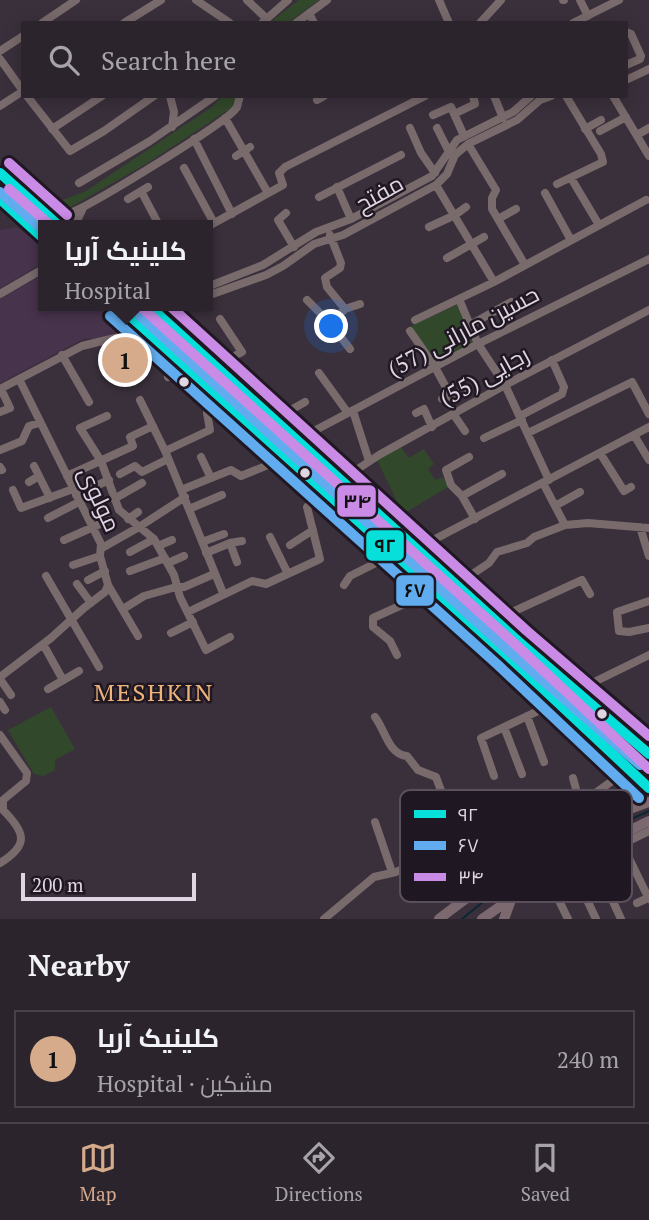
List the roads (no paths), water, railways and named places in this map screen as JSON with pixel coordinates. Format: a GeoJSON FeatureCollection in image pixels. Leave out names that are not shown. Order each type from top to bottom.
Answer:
{"type":"FeatureCollection","features":[{"type":"Feature","properties":{"kind":"highway"},"geometry":{"type":"LineString","coordinates":[[0,180],[49,220]]}},
{"type":"Feature","properties":{"kind":"highway"},"geometry":{"type":"LineString","coordinates":[[0,190],[38,225]]}},
{"type":"Feature","properties":{"kind":"highway"},"geometry":{"type":"LineString","coordinates":[[129,311],[649,778]]}},
{"type":"Feature","properties":{"kind":"highway"},"geometry":{"type":"LineString","coordinates":[[146,311],[649,764]]}},
{"type":"Feature","properties":{"kind":"main road"},"geometry":{"type":"LineString","coordinates":[[0,173],[49,220]]}},
{"type":"Feature","properties":{"kind":"main road"},"geometry":{"type":"LineString","coordinates":[[0,199],[4,209],[38,234]]}},
{"type":"Feature","properties":{"kind":"main road"},"geometry":{"type":"LineString","coordinates":[[129,311],[145,329],[435,590],[649,788]]}},
{"type":"Feature","properties":{"kind":"main road"},"geometry":{"type":"LineString","coordinates":[[129,311],[127,335],[145,329]]}},
{"type":"Feature","properties":{"kind":"main road"},"geometry":{"type":"LineString","coordinates":[[155,311],[495,620],[649,754]]}},
{"type":"Feature","properties":{"kind":"main road"},"geometry":{"type":"LineString","coordinates":[[522,670],[536,656]]}},
{"type":"Feature","properties":{"kind":"main road"},"geometry":{"type":"LineString","coordinates":[[632,808],[649,802]]}},
{"type":"Feature","properties":{"kind":"main road"},"geometry":{"type":"LineString","coordinates":[[632,808],[636,809],[646,826]]}},
{"type":"Feature","properties":{"kind":"main road"},"geometry":{"type":"LineString","coordinates":[[439,919],[460,902]]}},
{"type":"Feature","properties":{"kind":"main road"},"geometry":{"type":"LineString","coordinates":[[482,919],[506,902]]}},
{"type":"Feature","properties":{"kind":"main road"},"geometry":{"type":"LineString","coordinates":[[504,919],[510,902]]}},
{"type":"Feature","properties":{"kind":"street"},"geometry":{"type":"LineString","coordinates":[[45,21],[76,0]]}},
{"type":"Feature","properties":{"kind":"street"},"geometry":{"type":"LineString","coordinates":[[127,21],[161,0]]}},
{"type":"Feature","properties":{"kind":"street"},"geometry":{"type":"LineString","coordinates":[[196,0],[223,21]]}},
{"type":"Feature","properties":{"kind":"street"},"geometry":{"type":"LineString","coordinates":[[247,0],[264,21],[288,0]]}},
{"type":"Feature","properties":{"kind":"street"},"geometry":{"type":"LineString","coordinates":[[299,21],[327,0]]}},
{"type":"Feature","properties":{"kind":"street"},"geometry":{"type":"LineString","coordinates":[[482,21],[501,0]]}},
{"type":"Feature","properties":{"kind":"street"},"geometry":{"type":"LineString","coordinates":[[580,0],[587,16]]}},
{"type":"Feature","properties":{"kind":"street"},"geometry":{"type":"LineString","coordinates":[[577,21],[619,0]]}},
{"type":"Feature","properties":{"kind":"street"},"geometry":{"type":"LineString","coordinates":[[442,1],[448,21]]}},
{"type":"Feature","properties":{"kind":"street"},"geometry":{"type":"LineString","coordinates":[[309,13],[313,21]]}},
{"type":"Feature","properties":{"kind":"street"},"geometry":{"type":"LineString","coordinates":[[54,15],[58,21]]}},
{"type":"Feature","properties":{"kind":"street"},"geometry":{"type":"LineString","coordinates":[[628,33],[631,34],[641,56],[628,64]]}},
{"type":"Feature","properties":{"kind":"street"},"geometry":{"type":"LineString","coordinates":[[0,51],[21,37]]}},
{"type":"Feature","properties":{"kind":"street"},"geometry":{"type":"LineString","coordinates":[[0,59],[21,88]]}},
{"type":"Feature","properties":{"kind":"street"},"geometry":{"type":"LineString","coordinates":[[628,79],[649,69]]}},
{"type":"Feature","properties":{"kind":"street"},"geometry":{"type":"LineString","coordinates":[[0,106],[21,92]]}},
{"type":"Feature","properties":{"kind":"street"},"geometry":{"type":"LineString","coordinates":[[29,98],[70,151],[151,98]]}},
{"type":"Feature","properties":{"kind":"street"},"geometry":{"type":"LineString","coordinates":[[52,129],[100,98]]}},
{"type":"Feature","properties":{"kind":"street"},"geometry":{"type":"LineString","coordinates":[[170,98],[174,112],[173,127]]}},
{"type":"Feature","properties":{"kind":"street"},"geometry":{"type":"LineString","coordinates":[[79,183],[173,127],[212,98]]}},
{"type":"Feature","properties":{"kind":"street"},"geometry":{"type":"LineString","coordinates":[[52,220],[85,206],[194,139],[225,118],[237,107],[239,98]]}},
{"type":"Feature","properties":{"kind":"street"},"geometry":{"type":"LineString","coordinates":[[213,224],[283,185],[279,173],[285,167],[421,98]]}},
{"type":"Feature","properties":{"kind":"street"},"geometry":{"type":"LineString","coordinates":[[454,114],[475,104],[474,98]]}},
{"type":"Feature","properties":{"kind":"street"},"geometry":{"type":"LineString","coordinates":[[495,98],[503,118]]}},
{"type":"Feature","properties":{"kind":"street","name":"مفتح"},"geometry":{"type":"LineString","coordinates":[[213,294],[284,267],[314,244],[343,235],[436,185],[447,174],[455,155],[466,140],[503,118],[528,98]]}},
{"type":"Feature","properties":{"kind":"street","name":"مفتح"},"geometry":{"type":"LineString","coordinates":[[213,285],[242,274],[294,247],[316,232],[351,219],[435,173],[453,144],[517,120],[546,98]]}},
{"type":"Feature","properties":{"kind":"street"},"geometry":{"type":"LineString","coordinates":[[557,184],[603,162],[601,154],[567,98]]}},
{"type":"Feature","properties":{"kind":"street"},"geometry":{"type":"LineString","coordinates":[[615,98],[649,156]]}},
{"type":"Feature","properties":{"kind":"street"},"geometry":{"type":"LineString","coordinates":[[433,115],[451,107],[466,140],[496,190],[492,198],[492,209],[525,265]]}},
{"type":"Feature","properties":{"kind":"street"},"geometry":{"type":"LineString","coordinates":[[600,131],[626,117]]}},
{"type":"Feature","properties":{"kind":"street"},"geometry":{"type":"LineString","coordinates":[[225,118],[247,149],[268,193]]}},
{"type":"Feature","properties":{"kind":"street"},"geometry":{"type":"LineString","coordinates":[[584,129],[601,120]]}},
{"type":"Feature","properties":{"kind":"street"},"geometry":{"type":"LineString","coordinates":[[411,128],[421,153],[435,173]]}},
{"type":"Feature","properties":{"kind":"street"},"geometry":{"type":"LineString","coordinates":[[437,128],[448,150]]}},
{"type":"Feature","properties":{"kind":"street"},"geometry":{"type":"LineString","coordinates":[[637,135],[649,128]]}},
{"type":"Feature","properties":{"kind":"street"},"geometry":{"type":"LineString","coordinates":[[194,139],[232,214]]}},
{"type":"Feature","properties":{"kind":"street"},"geometry":{"type":"LineString","coordinates":[[236,156],[247,149]]}},
{"type":"Feature","properties":{"kind":"street"},"geometry":{"type":"LineString","coordinates":[[319,197],[401,155]]}},
{"type":"Feature","properties":{"kind":"street"},"geometry":{"type":"LineString","coordinates":[[184,168],[209,220]]}},
{"type":"Feature","properties":{"kind":"street"},"geometry":{"type":"LineString","coordinates":[[571,178],[599,225]]}},
{"type":"Feature","properties":{"kind":"street"},"geometry":{"type":"LineString","coordinates":[[436,185],[494,282]]}},
{"type":"Feature","properties":{"kind":"street"},"geometry":{"type":"LineString","coordinates":[[337,187],[351,219]]}},
{"type":"Feature","properties":{"kind":"street"},"geometry":{"type":"LineString","coordinates":[[128,199],[145,189],[157,220]]}},
{"type":"Feature","properties":{"kind":"street"},"geometry":{"type":"LineString","coordinates":[[545,193],[571,240]]}},
{"type":"Feature","properties":{"kind":"street"},"geometry":{"type":"LineString","coordinates":[[415,320],[494,282],[646,200]]}},
{"type":"Feature","properties":{"kind":"street"},"geometry":{"type":"LineString","coordinates":[[78,220],[85,206]]}},
{"type":"Feature","properties":{"kind":"street"},"geometry":{"type":"LineString","coordinates":[[429,227],[466,207]]}},
{"type":"Feature","properties":{"kind":"street"},"geometry":{"type":"LineString","coordinates":[[498,219],[516,209]]}},
{"type":"Feature","properties":{"kind":"street"},"geometry":{"type":"LineString","coordinates":[[286,213],[278,220],[294,247]]}},
{"type":"Feature","properties":{"kind":"street"},"geometry":{"type":"LineString","coordinates":[[327,229],[341,263],[340,268],[326,278],[327,287],[345,309]]}},
{"type":"Feature","properties":{"kind":"street"},"geometry":{"type":"LineString","coordinates":[[446,258],[484,237]]}},
{"type":"Feature","properties":{"kind":"street","name":"حسین مارانی (57)"},"geometry":{"type":"LineString","coordinates":[[297,440],[478,344],[649,260]]}},
{"type":"Feature","properties":{"kind":"street"},"geometry":{"type":"LineString","coordinates":[[0,294],[38,272]]}},
{"type":"Feature","properties":{"kind":"street"},"geometry":{"type":"LineString","coordinates":[[459,299],[478,344],[505,385],[521,418],[565,525]]}},
{"type":"Feature","properties":{"kind":"street"},"geometry":{"type":"LineString","coordinates":[[307,300],[330,323],[350,349]]}},
{"type":"Feature","properties":{"kind":"street"},"geometry":{"type":"LineString","coordinates":[[470,324],[511,302]]}},
{"type":"Feature","properties":{"kind":"street"},"geometry":{"type":"LineString","coordinates":[[330,323],[345,309],[360,304]]}},
{"type":"Feature","properties":{"kind":"street","name":"رجایی (55)"},"geometry":{"type":"LineString","coordinates":[[341,480],[369,461],[505,385],[649,310]]}},
{"type":"Feature","properties":{"kind":"street"},"geometry":{"type":"LineString","coordinates":[[167,311],[169,324]]}},
{"type":"Feature","properties":{"kind":"street"},"geometry":{"type":"LineString","coordinates":[[216,366],[242,352],[220,319]]}},
{"type":"Feature","properties":{"kind":"street"},"geometry":{"type":"LineString","coordinates":[[410,331],[435,367],[447,397],[464,391]]}},
{"type":"Feature","properties":{"kind":"street"},"geometry":{"type":"LineString","coordinates":[[0,412],[10,408],[1,389],[82,346],[127,335]]}},
{"type":"Feature","properties":{"kind":"street"},"geometry":{"type":"LineString","coordinates":[[62,355],[89,402]]}},
{"type":"Feature","properties":{"kind":"street"},"geometry":{"type":"LineString","coordinates":[[484,438],[562,394],[564,387],[552,360]]}},
{"type":"Feature","properties":{"kind":"street"},"geometry":{"type":"LineString","coordinates":[[168,377],[184,363]]}},
{"type":"Feature","properties":{"kind":"street"},"geometry":{"type":"LineString","coordinates":[[319,373],[350,412],[369,461]]}},
{"type":"Feature","properties":{"kind":"street","name":"مولوی"},"geometry":{"type":"LineString","coordinates":[[19,379],[92,527],[108,585],[138,636]]}},
{"type":"Feature","properties":{"kind":"street"},"geometry":{"type":"LineString","coordinates":[[528,433],[632,382],[649,414]]}},
{"type":"Feature","properties":{"kind":"street"},"geometry":{"type":"LineString","coordinates":[[120,474],[135,466],[142,472],[210,430],[207,413],[224,399]]}},
{"type":"Feature","properties":{"kind":"street"},"geometry":{"type":"LineString","coordinates":[[140,400],[167,455],[223,593]]}},
{"type":"Feature","properties":{"kind":"street"},"geometry":{"type":"LineString","coordinates":[[275,419],[305,402]]}},
{"type":"Feature","properties":{"kind":"street"},"geometry":{"type":"LineString","coordinates":[[416,412],[424,410],[432,427]]}},
{"type":"Feature","properties":{"kind":"street"},"geometry":{"type":"LineString","coordinates":[[454,415],[465,431]]}},
{"type":"Feature","properties":{"kind":"street"},"geometry":{"type":"LineString","coordinates":[[107,416],[80,428],[101,460],[119,510],[156,542],[174,575],[176,587],[206,650],[230,637]]}},
{"type":"Feature","properties":{"kind":"street"},"geometry":{"type":"LineString","coordinates":[[0,450],[22,441],[29,426],[39,423]]}},
{"type":"Feature","properties":{"kind":"street"},"geometry":{"type":"LineString","coordinates":[[68,476],[133,446],[130,437],[153,426]]}},
{"type":"Feature","properties":{"kind":"street"},"geometry":{"type":"LineString","coordinates":[[416,549],[649,427]]}},
{"type":"Feature","properties":{"kind":"street"},"geometry":{"type":"LineString","coordinates":[[634,435],[649,460]]}},
{"type":"Feature","properties":{"kind":"street"},"geometry":{"type":"LineString","coordinates":[[600,453],[624,491],[631,487]]}},
{"type":"Feature","properties":{"kind":"street"},"geometry":{"type":"LineString","coordinates":[[201,457],[211,478]]}},
{"type":"Feature","properties":{"kind":"street"},"geometry":{"type":"LineString","coordinates":[[73,565],[101,552],[183,493],[211,478],[231,470],[241,476],[288,457]]}},
{"type":"Feature","properties":{"kind":"street"},"geometry":{"type":"LineString","coordinates":[[469,457],[446,470],[451,485],[462,496],[475,519]]}},
{"type":"Feature","properties":{"kind":"street"},"geometry":{"type":"LineString","coordinates":[[34,466],[50,498]]}},
{"type":"Feature","properties":{"kind":"street"},"geometry":{"type":"LineString","coordinates":[[462,496],[502,474]]}},
{"type":"Feature","properties":{"kind":"street"},"geometry":{"type":"LineString","coordinates":[[29,482],[39,476]]}},
{"type":"Feature","properties":{"kind":"street"},"geometry":{"type":"LineString","coordinates":[[48,518],[76,495],[108,480]]}},
{"type":"Feature","properties":{"kind":"street"},"geometry":{"type":"LineString","coordinates":[[114,499],[142,483]]}},
{"type":"Feature","properties":{"kind":"street"},"geometry":{"type":"LineString","coordinates":[[188,612],[223,593],[253,581],[265,584],[320,559],[307,507],[322,489]]}},
{"type":"Feature","properties":{"kind":"street"},"geometry":{"type":"LineString","coordinates":[[13,490],[21,508],[50,498],[76,495]]}},
{"type":"Feature","properties":{"kind":"street"},"geometry":{"type":"LineString","coordinates":[[555,506],[580,492]]}},
{"type":"Feature","properties":{"kind":"street"},"geometry":{"type":"LineString","coordinates":[[189,509],[222,495]]}},
{"type":"Feature","properties":{"kind":"street"},"geometry":{"type":"LineString","coordinates":[[128,519],[138,512]]}},
{"type":"Feature","properties":{"kind":"street"},"geometry":{"type":"LineString","coordinates":[[64,540],[108,520]]}},
{"type":"Feature","properties":{"kind":"street"},"geometry":{"type":"LineString","coordinates":[[456,585],[489,563],[497,552],[527,543],[534,537],[565,525],[588,523],[644,528],[649,556]]}},
{"type":"Feature","properties":{"kind":"street"},"geometry":{"type":"LineString","coordinates":[[290,545],[313,530]]}},
{"type":"Feature","properties":{"kind":"street"},"geometry":{"type":"LineString","coordinates":[[202,542],[224,534]]}},
{"type":"Feature","properties":{"kind":"street"},"geometry":{"type":"LineString","coordinates":[[270,537],[288,574]]}},
{"type":"Feature","properties":{"kind":"street"},"geometry":{"type":"LineString","coordinates":[[130,552],[156,542],[172,540]]}},
{"type":"Feature","properties":{"kind":"street"},"geometry":{"type":"LineString","coordinates":[[206,553],[242,541]]}},
{"type":"Feature","properties":{"kind":"street"},"geometry":{"type":"LineString","coordinates":[[230,543],[237,562]]}},
{"type":"Feature","properties":{"kind":"street"},"geometry":{"type":"LineString","coordinates":[[344,585],[350,576],[394,554]]}},
{"type":"Feature","properties":{"kind":"street"},"geometry":{"type":"LineString","coordinates":[[130,571],[184,556]]}},
{"type":"Feature","properties":{"kind":"street"},"geometry":{"type":"LineString","coordinates":[[88,580],[105,571]]}},
{"type":"Feature","properties":{"kind":"street"},"geometry":{"type":"LineString","coordinates":[[123,609],[144,596],[184,587],[214,574]]}},
{"type":"Feature","properties":{"kind":"street"},"geometry":{"type":"LineString","coordinates":[[46,576],[99,667]]}},
{"type":"Feature","properties":{"kind":"street"},"geometry":{"type":"LineString","coordinates":[[495,620],[582,580],[590,594]]}},
{"type":"Feature","properties":{"kind":"street"},"geometry":{"type":"LineString","coordinates":[[77,584],[91,603]]}},
{"type":"Feature","properties":{"kind":"street"},"geometry":{"type":"LineString","coordinates":[[11,695],[0,678],[105,592],[108,585]]}},
{"type":"Feature","properties":{"kind":"street"},"geometry":{"type":"LineString","coordinates":[[397,655],[390,641],[373,627],[373,618],[435,590]]}},
{"type":"Feature","properties":{"kind":"street"},"geometry":{"type":"LineString","coordinates":[[649,601],[617,612],[619,631],[649,628]]}},
{"type":"Feature","properties":{"kind":"street"},"geometry":{"type":"LineString","coordinates":[[171,634],[193,622]]}},
{"type":"Feature","properties":{"kind":"street"},"geometry":{"type":"LineString","coordinates":[[43,644],[63,680]]}},
{"type":"Feature","properties":{"kind":"street"},"geometry":{"type":"LineString","coordinates":[[576,691],[649,655]]}},
{"type":"Feature","properties":{"kind":"street"},"geometry":{"type":"LineString","coordinates":[[48,689],[79,671]]}},
{"type":"Feature","properties":{"kind":"street"},"geometry":{"type":"LineString","coordinates":[[494,776],[481,738],[557,702]]}},
{"type":"Feature","properties":{"kind":"street"},"geometry":{"type":"LineString","coordinates":[[540,710],[584,751]]}},
{"type":"Feature","properties":{"kind":"street"},"geometry":{"type":"LineString","coordinates":[[527,716],[544,762]]}},
{"type":"Feature","properties":{"kind":"street"},"geometry":{"type":"LineString","coordinates":[[375,717],[383,727],[391,748],[400,755],[407,756],[418,770],[436,777],[441,790]]}},
{"type":"Feature","properties":{"kind":"street"},"geometry":{"type":"LineString","coordinates":[[504,727],[522,774]]}},
{"type":"Feature","properties":{"kind":"street"},"geometry":{"type":"LineString","coordinates":[[0,736],[27,773],[26,781],[3,800],[3,810],[15,822],[21,845],[15,854],[0,863]]}},
{"type":"Feature","properties":{"kind":"street"},"geometry":{"type":"LineString","coordinates":[[600,790],[629,769]]}},
{"type":"Feature","properties":{"kind":"street"},"geometry":{"type":"LineString","coordinates":[[573,778],[576,790]]}},
{"type":"Feature","properties":{"kind":"street"},"geometry":{"type":"LineString","coordinates":[[375,822],[392,872]]}},
{"type":"Feature","properties":{"kind":"street"},"geometry":{"type":"LineString","coordinates":[[633,866],[649,899],[637,903]]}},
{"type":"Feature","properties":{"kind":"street"},"geometry":{"type":"LineString","coordinates":[[324,919],[374,877],[400,870]]}},
{"type":"Feature","properties":{"kind":"street"},"geometry":{"type":"LineString","coordinates":[[560,902],[568,919]]}},
{"type":"Feature","properties":{"kind":"street"},"geometry":{"type":"LineString","coordinates":[[588,902],[596,919]]}},
{"type":"Feature","properties":{"kind":"street"},"geometry":{"type":"LineString","coordinates":[[613,902],[621,919]]}},
{"type":"Feature","properties":{"kind":"waterway"},"geometry":{"type":"LineString","coordinates":[[632,819],[649,811]]}},
{"type":"Feature","properties":{"kind":"waterway"},"geometry":{"type":"LineString","coordinates":[[462,919],[483,902]]}},
{"type":"Feature","properties":{"kind":"place","name":"کلینیک آریا"},"geometry":{"type":"Point","coordinates":[125,360]}},
{"type":"Feature","properties":{"kind":"district","name":"MESHKIN"},"geometry":{"type":"Point","coordinates":[154,692]}}]}
